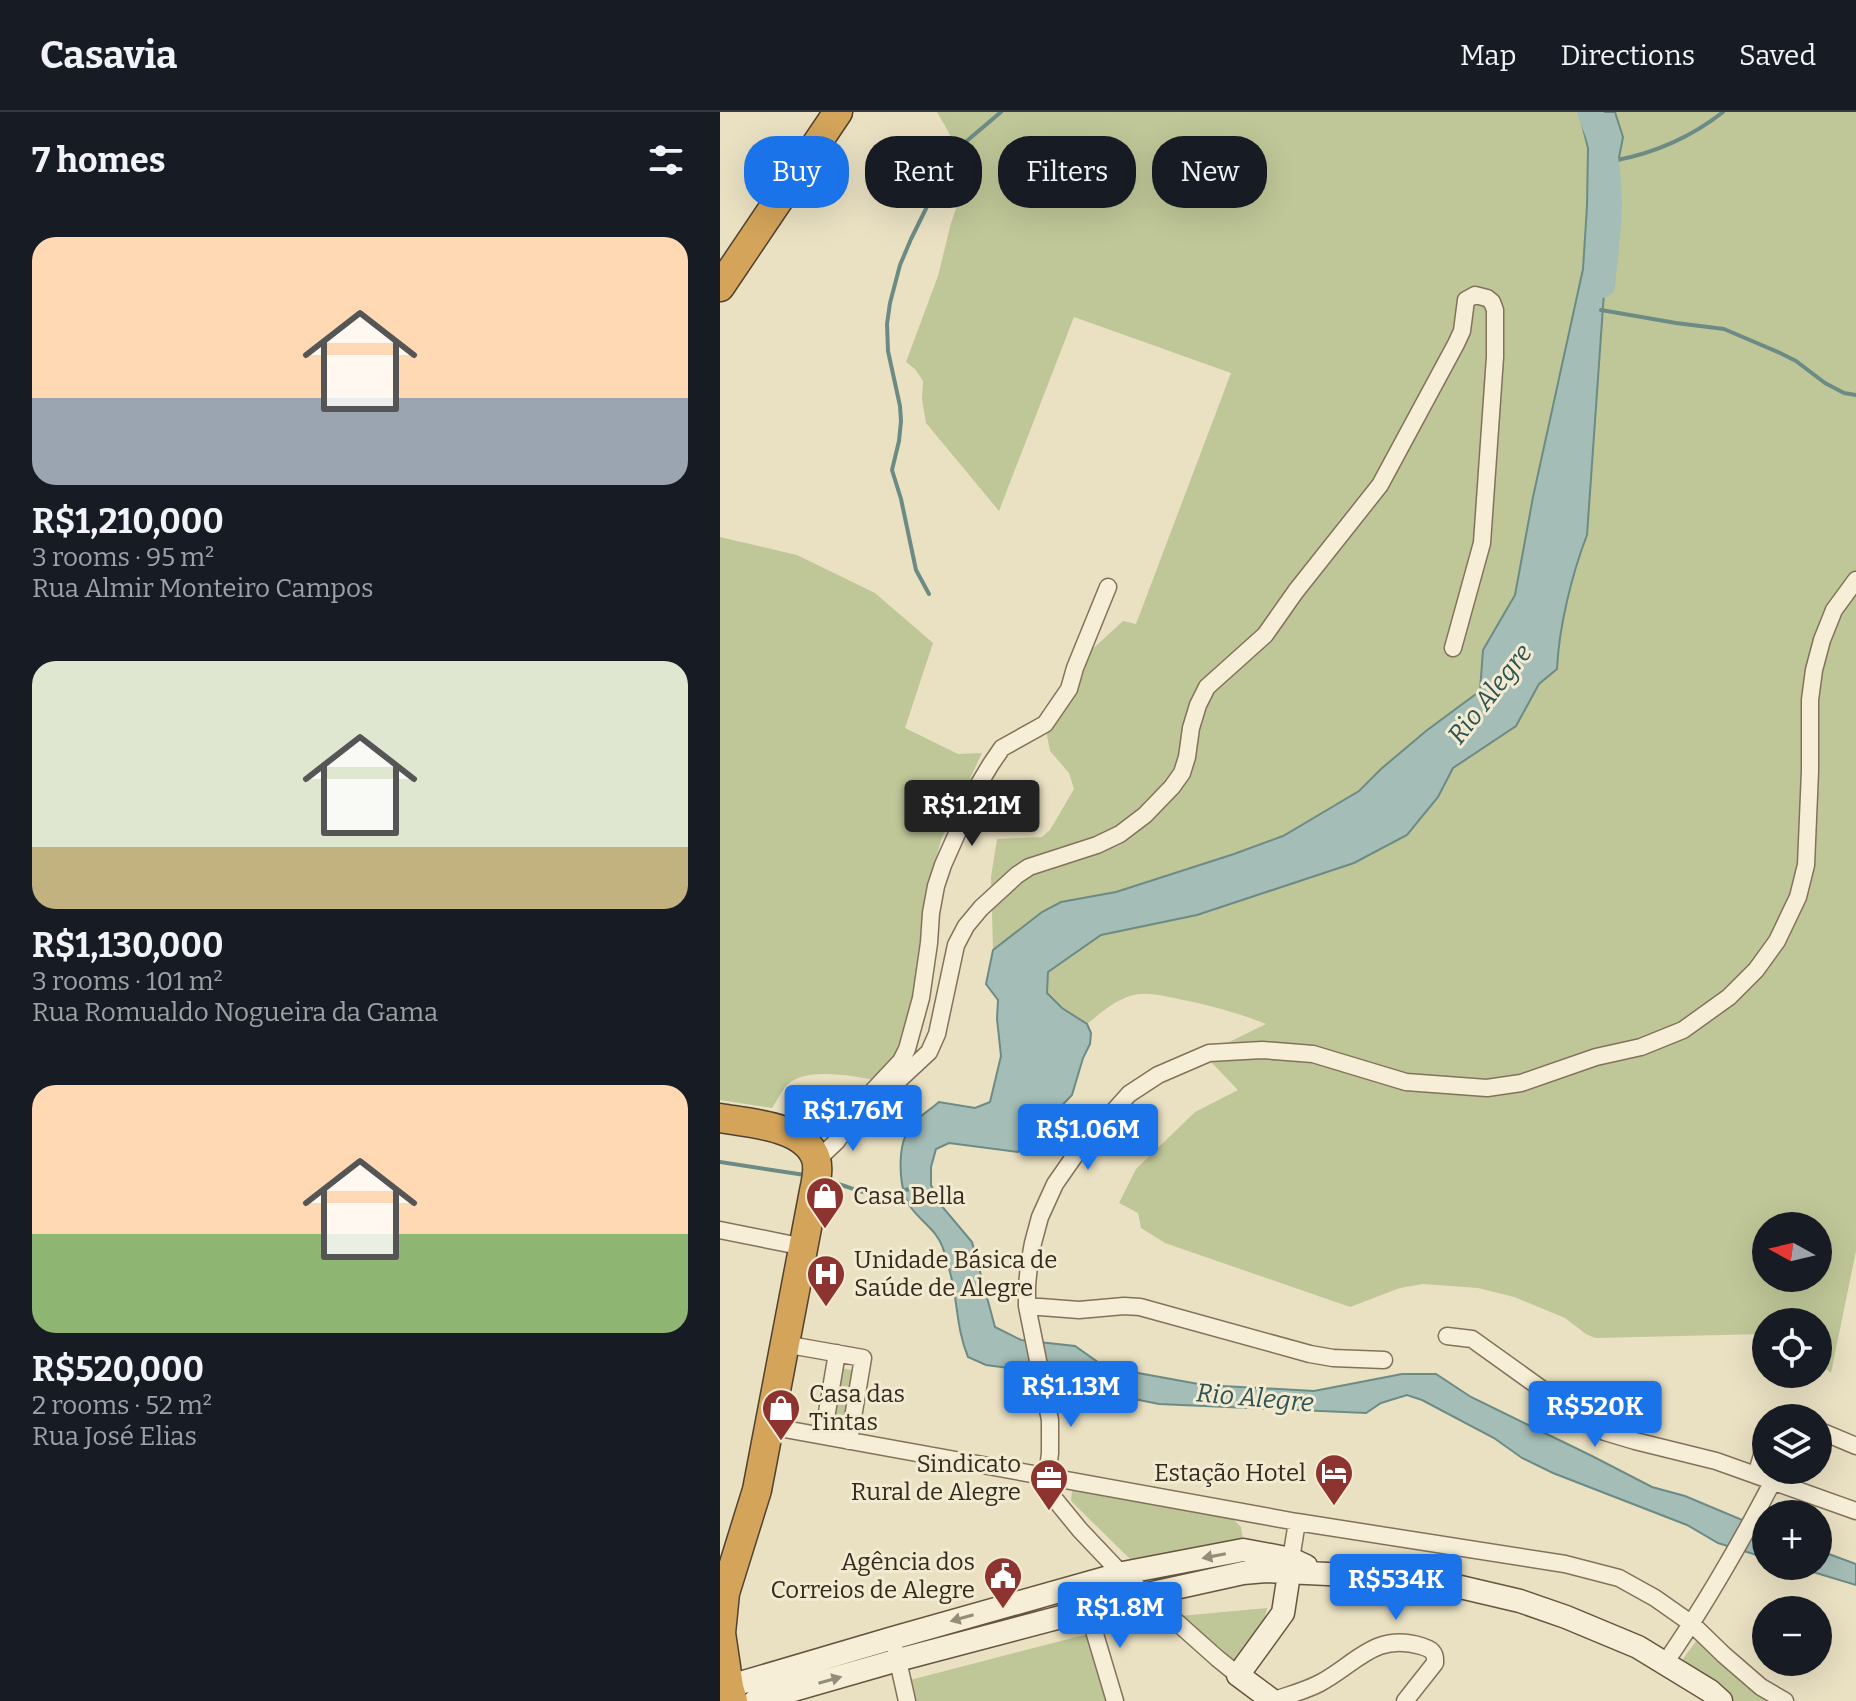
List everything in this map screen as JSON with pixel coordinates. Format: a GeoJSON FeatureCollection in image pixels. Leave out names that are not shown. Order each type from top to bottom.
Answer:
{"type":"FeatureCollection","features":[{"type":"Feature","properties":{"kind":"highway"},"geometry":{"type":"LineString","coordinates":[[720,287],[838,112]]}},
{"type":"Feature","properties":{"kind":"highway"},"geometry":{"type":"LineString","coordinates":[[720,1118],[793,1133],[807,1143],[816,1174],[757,1490],[722,1596],[721,1633],[727,1692]]}},
{"type":"Feature","properties":{"kind":"main road"},"geometry":{"type":"LineString","coordinates":[[727,1692],[893,1638],[1080,1584],[1243,1550],[1324,1574],[1390,1577],[1456,1586],[1520,1601],[1638,1647],[1721,1701]]}},
{"type":"Feature","properties":{"kind":"main road"},"geometry":{"type":"LineString","coordinates":[[755,1701],[1148,1594],[1290,1566]]}},
{"type":"Feature","properties":{"kind":"main road"},"geometry":{"type":"LineString","coordinates":[[1272,1701],[1238,1675],[1283,1613],[1290,1566]]}},
{"type":"Feature","properties":{"kind":"street"},"geometry":{"type":"LineString","coordinates":[[854,1115],[885,1093],[929,1052],[943,1011],[956,945],[981,908],[1029,867],[1097,845],[1120,834],[1145,815],[1172,787],[1182,773],[1191,728],[1207,687],[1265,635],[1380,485],[1456,344],[1462,331],[1466,300],[1475,295],[1487,298],[1495,310],[1494,370],[1482,543],[1453,648]]}},
{"type":"Feature","properties":{"kind":"street"},"geometry":{"type":"LineString","coordinates":[[1238,1675],[1123,1573],[1066,1514],[1048,1488],[1050,1420],[1027,1306],[1027,1286],[1040,1217],[1055,1184],[1078,1151],[1129,1094],[1158,1075],[1209,1053],[1262,1050],[1313,1054],[1406,1082],[1487,1088],[1510,1085],[1596,1057],[1641,1047],[1683,1030],[1729,997],[1756,970],[1777,941],[1798,897],[1806,865],[1810,700],[1814,670],[1834,610],[1856,580]]}},
{"type":"Feature","properties":{"kind":"street"},"geometry":{"type":"LineString","coordinates":[[816,1174],[854,1115],[901,1061],[907,1049],[923,984],[936,886],[979,784],[1002,748],[1045,724],[1055,711],[1069,689],[1108,587]]}},
{"type":"Feature","properties":{"kind":"street"},"geometry":{"type":"LineString","coordinates":[[720,1230],[804,1247]]}},
{"type":"Feature","properties":{"kind":"street"},"geometry":{"type":"LineString","coordinates":[[1027,1306],[1079,1310],[1140,1307],[1310,1354],[1384,1360]]}},
{"type":"Feature","properties":{"kind":"street"},"geometry":{"type":"LineString","coordinates":[[1447,1336],[1472,1339],[1605,1432],[1752,1474]]}},
{"type":"Feature","properties":{"kind":"street"},"geometry":{"type":"LineString","coordinates":[[784,1344],[863,1358],[849,1441]]}},
{"type":"Feature","properties":{"kind":"street"},"geometry":{"type":"LineString","coordinates":[[823,1436],[837,1353]]}},
{"type":"Feature","properties":{"kind":"street"},"geometry":{"type":"LineString","coordinates":[[768,1426],[1297,1522],[1565,1564],[1619,1578],[1692,1624],[1761,1687],[1785,1701]]}},
{"type":"Feature","properties":{"kind":"street"},"geometry":{"type":"LineString","coordinates":[[1832,1436],[1856,1446]]}},
{"type":"Feature","properties":{"kind":"street"},"geometry":{"type":"LineString","coordinates":[[1665,1663],[1692,1624],[1771,1484]]}},
{"type":"Feature","properties":{"kind":"street"},"geometry":{"type":"LineString","coordinates":[[1781,1484],[1856,1511]]}},
{"type":"Feature","properties":{"kind":"street"},"geometry":{"type":"LineString","coordinates":[[1290,1566],[1297,1522]]}},
{"type":"Feature","properties":{"kind":"street"},"geometry":{"type":"LineString","coordinates":[[1080,1584],[1115,1701]]}},
{"type":"Feature","properties":{"kind":"street"},"geometry":{"type":"LineString","coordinates":[[893,1638],[907,1701]]}},
{"type":"Feature","properties":{"kind":"street"},"geometry":{"type":"LineString","coordinates":[[1272,1701],[1319,1684],[1386,1642],[1405,1641],[1426,1647],[1436,1655],[1435,1663],[1405,1701]]}},
{"type":"Feature","properties":{"kind":"green space"},"geometry":{"type":"Polygon","coordinates":[[[937,112],[1579,112],[1588,148],[1583,269],[1515,595],[1484,650],[1480,691],[1426,731],[1359,791],[1282,836],[1116,892],[1061,902],[1042,912],[993,950],[991,877],[997,839],[1042,837],[1050,830],[1074,789],[1069,773],[1050,751],[1046,730],[1073,667],[1123,621],[1136,624],[1231,373],[1074,317],[999,511],[926,423],[923,381],[906,362],[938,276],[956,208],[982,208],[982,136],[950,136],[937,112]]]}},
{"type":"Feature","properties":{"kind":"green space"},"geometry":{"type":"Polygon","coordinates":[[[1615,112],[1856,112],[1856,1251],[1832,1368],[1832,1308],[1752,1308],[1752,1334],[1595,1338],[1565,1318],[1514,1297],[1478,1288],[1423,1284],[1400,1288],[1350,1307],[1165,1243],[1141,1228],[1138,1213],[1119,1203],[1136,1169],[1195,1112],[1238,1090],[1209,1060],[1227,1043],[1266,1024],[1209,1006],[1147,994],[1118,1001],[1087,1024],[1062,1008],[1047,993],[1047,972],[1101,935],[1197,915],[1438,797],[1453,768],[1516,726],[1539,684],[1557,669],[1567,600],[1587,534],[1606,264],[1604,235],[1623,137],[1615,112]]]}},
{"type":"Feature","properties":{"kind":"green space"},"geometry":{"type":"Polygon","coordinates":[[[720,537],[797,555],[875,593],[933,643],[905,728],[958,754],[982,753],[941,840],[926,896],[912,997],[895,1056],[876,1080],[816,1074],[794,1080],[786,1086],[772,1108],[720,1100],[720,537]]]}},
{"type":"Feature","properties":{"kind":"green space"},"geometry":{"type":"Polygon","coordinates":[[[841,1368],[856,1371],[847,1423],[831,1420],[841,1368]]]}},
{"type":"Feature","properties":{"kind":"green space"},"geometry":{"type":"Polygon","coordinates":[[[1076,1487],[1230,1516],[1241,1527],[1243,1539],[1241,1543],[1136,1565],[1071,1501],[1072,1491],[1076,1487]]]}},
{"type":"Feature","properties":{"kind":"green space"},"geometry":{"type":"Polygon","coordinates":[[[1267,1608],[1265,1617],[1235,1660],[1180,1616],[1267,1608]]]}},
{"type":"Feature","properties":{"kind":"green space"},"geometry":{"type":"Polygon","coordinates":[[[1088,1634],[1108,1701],[915,1701],[910,1680],[1088,1634]]]}},
{"type":"Feature","properties":{"kind":"green space"},"geometry":{"type":"Polygon","coordinates":[[[1697,1640],[1769,1701],[1733,1701],[1682,1660],[1697,1640]]]}},
{"type":"Feature","properties":{"kind":"water"},"geometry":{"type":"Polygon","coordinates":[[[1579,112],[1615,112],[1623,137],[1604,235],[1606,264],[1587,535],[1567,600],[1557,669],[1539,684],[1516,726],[1453,768],[1438,797],[1407,835],[1354,863],[1197,915],[1101,935],[1048,972],[1047,993],[1062,1008],[1087,1024],[1091,1033],[1072,1095],[1018,1152],[949,1143],[936,1149],[931,1167],[931,1185],[940,1204],[972,1242],[995,1327],[1021,1340],[1075,1346],[1105,1367],[1204,1385],[1314,1391],[1402,1374],[1436,1374],[1471,1397],[1652,1487],[1685,1496],[1752,1524],[1752,1554],[1718,1543],[1687,1525],[1553,1473],[1522,1458],[1494,1438],[1407,1395],[1381,1403],[1366,1413],[1159,1404],[1109,1394],[1078,1376],[986,1365],[968,1357],[943,1248],[907,1201],[902,1180],[903,1144],[906,1134],[917,1120],[939,1102],[975,1108],[990,1102],[1001,1056],[998,1000],[986,984],[993,950],[1042,912],[1061,902],[1116,892],[1283,836],[1359,791],[1426,731],[1480,691],[1483,650],[1515,595],[1583,269],[1588,148],[1579,112]]]}},
{"type":"Feature","properties":{"kind":"water"},"geometry":{"type":"Polygon","coordinates":[[[1832,1555],[1856,1564],[1856,1585],[1832,1578],[1832,1555]]]}},
{"type":"Feature","properties":{"kind":"waterway"},"geometry":{"type":"LineString","coordinates":[[929,594],[916,570],[892,470],[901,421],[888,351],[890,303],[900,265],[947,166],[962,145],[1001,112]]}},
{"type":"Feature","properties":{"kind":"waterway","name":"Rio Alegre"},"geometry":{"type":"LineString","coordinates":[[1590,112],[1601,141],[1608,177],[1609,213],[1602,285]]}},
{"type":"Feature","properties":{"kind":"waterway"},"geometry":{"type":"LineString","coordinates":[[1617,160],[1673,142],[1723,112]]}},
{"type":"Feature","properties":{"kind":"waterway"},"geometry":{"type":"LineString","coordinates":[[1601,310],[1724,329],[1780,353],[1825,383],[1844,393],[1856,395]]}},
{"type":"Feature","properties":{"kind":"waterway"},"geometry":{"type":"LineString","coordinates":[[720,1162],[805,1175]]}},
{"type":"Feature","properties":{"kind":"waterway"},"geometry":{"type":"LineString","coordinates":[[825,1180],[874,1194],[909,1189]]}},
{"type":"Feature","properties":{"kind":"place","name":"Casa Bella"},"geometry":{"type":"Point","coordinates":[825,1230]}},
{"type":"Feature","properties":{"kind":"place","name":"Unidade Básica de Saúde de Alegre"},"geometry":{"type":"Point","coordinates":[826,1308]}},
{"type":"Feature","properties":{"kind":"place","name":"Casa das Tintas"},"geometry":{"type":"Point","coordinates":[781,1442]}},
{"type":"Feature","properties":{"kind":"place","name":"Estação Hotel"},"geometry":{"type":"Point","coordinates":[1334,1507]}},
{"type":"Feature","properties":{"kind":"place","name":"Sindicato Rural de Alegre"},"geometry":{"type":"Point","coordinates":[1049,1512]}},
{"type":"Feature","properties":{"kind":"place","name":"Agência dos Correios de Alegre"},"geometry":{"type":"Point","coordinates":[1003,1610]}}]}
